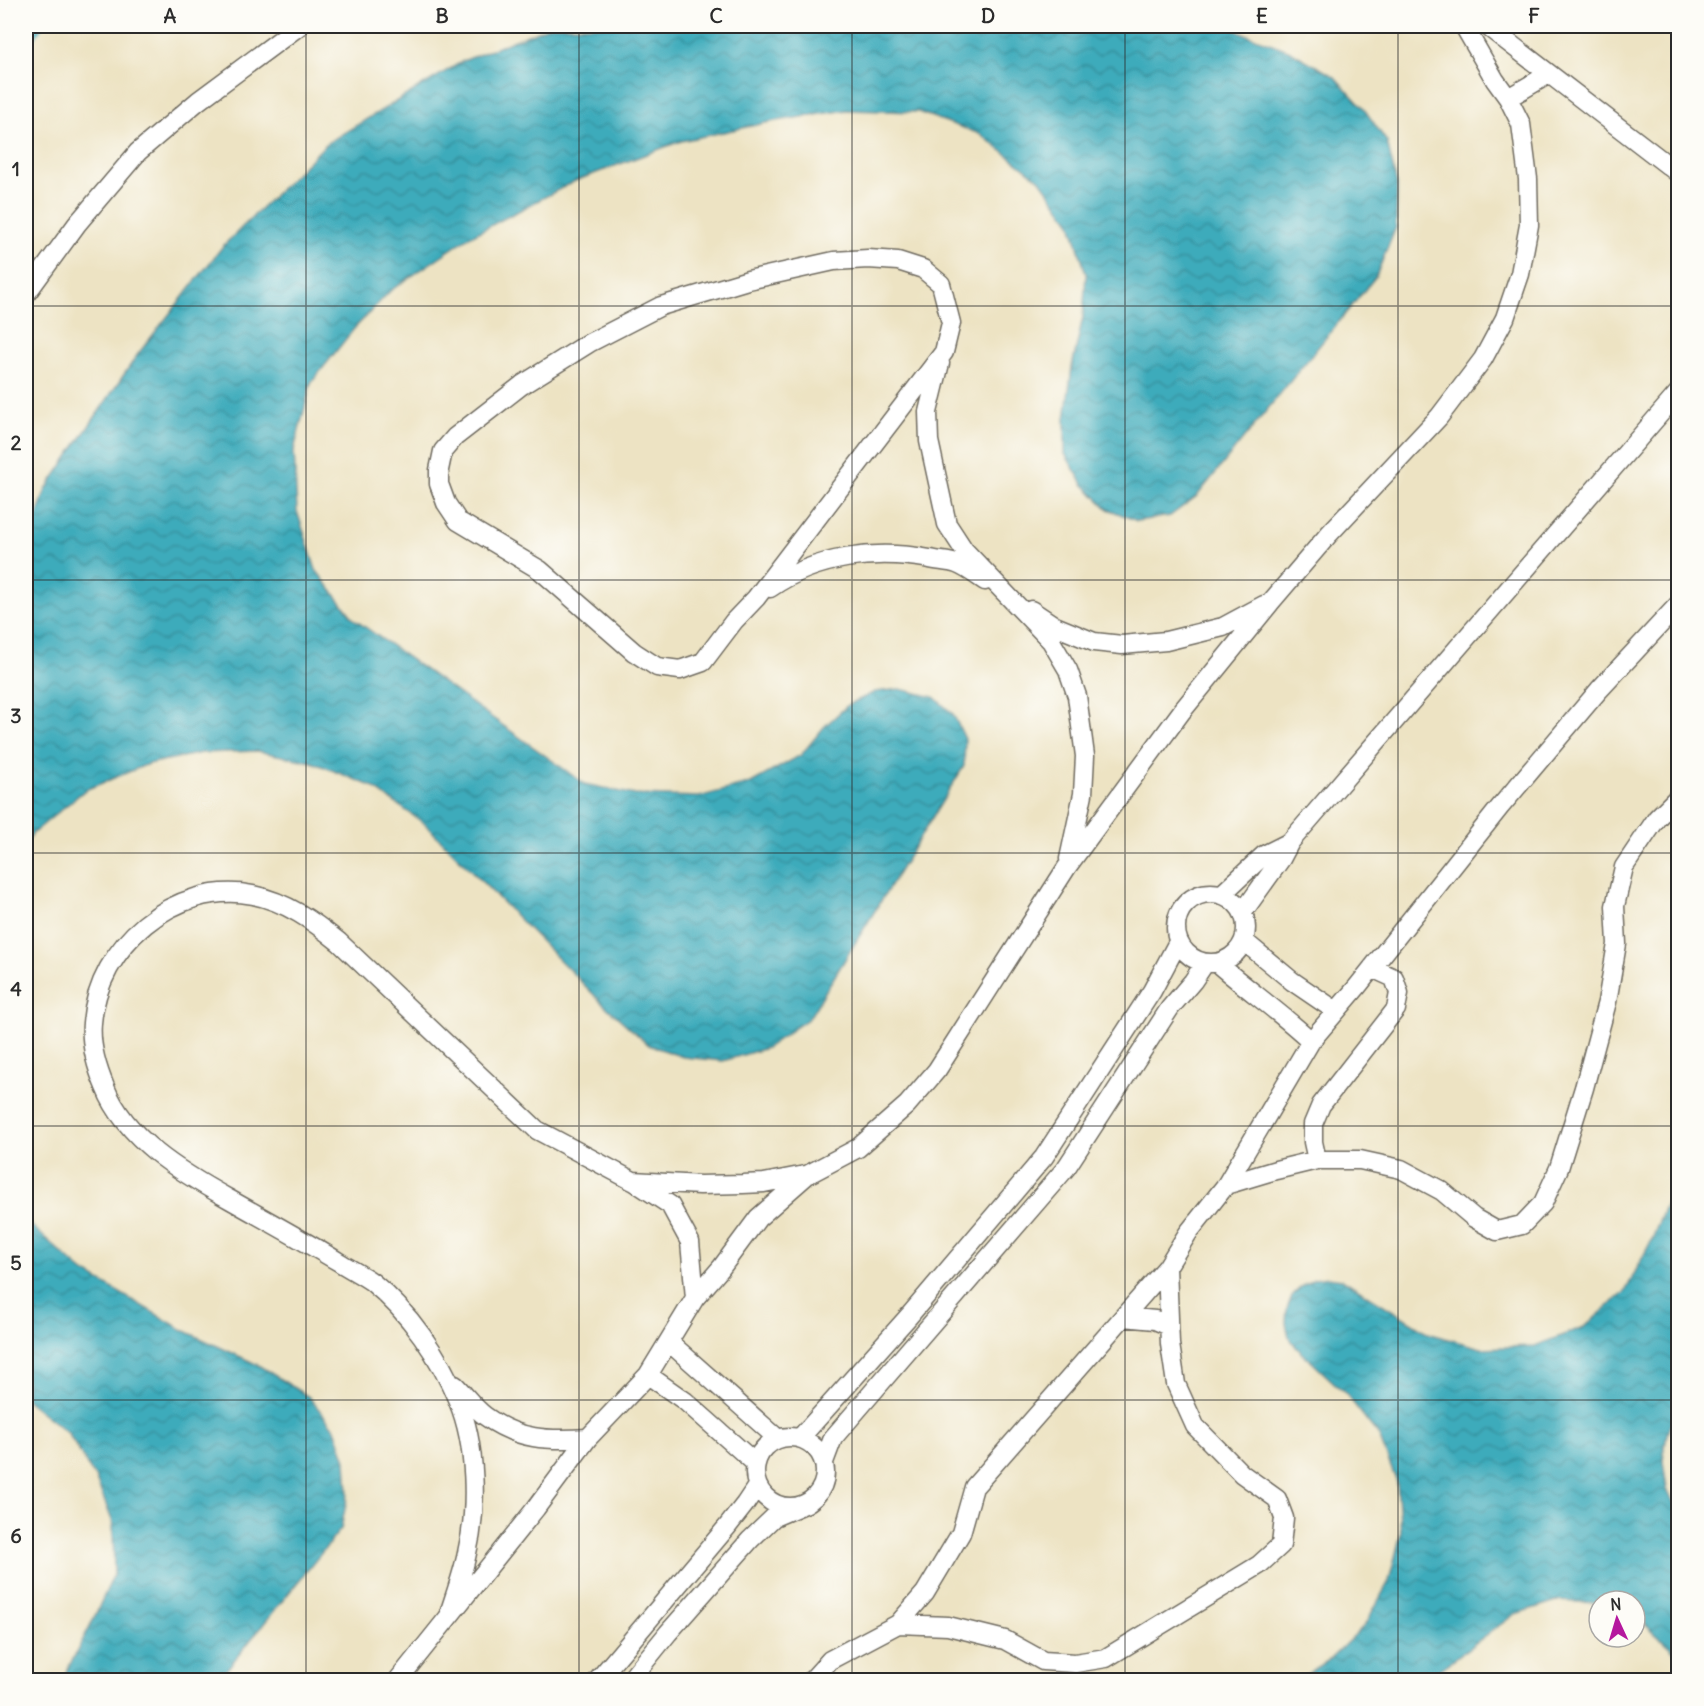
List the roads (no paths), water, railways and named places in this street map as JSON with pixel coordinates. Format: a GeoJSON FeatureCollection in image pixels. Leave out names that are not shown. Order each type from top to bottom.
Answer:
{"type":"FeatureCollection","features":[{"type":"Feature","properties":{"kind":"street"},"geometry":{"type":"LineString","coordinates":[[26,294],[76,224],[138,152],[198,101],[299,26]]}},
{"type":"Feature","properties":{"kind":"street"},"geometry":{"type":"LineString","coordinates":[[633,1181],[700,1185],[764,1184],[807,1174],[858,1148],[907,1105],[937,1070],[1068,867],[1182,711],[1329,534],[1439,417],[1483,359],[1505,318],[1520,274],[1529,225],[1528,179],[1521,124],[1508,98],[1464,26]]}},
{"type":"Feature","properties":{"kind":"street"},"geometry":{"type":"LineString","coordinates":[[1487,26],[1678,173]]}},
{"type":"Feature","properties":{"kind":"street"},"geometry":{"type":"LineString","coordinates":[[1508,98],[1550,74]]}},
{"type":"Feature","properties":{"kind":"street"},"geometry":{"type":"LineString","coordinates":[[944,352],[756,598],[734,621],[702,662],[680,670],[657,667],[634,652],[540,570],[458,521],[446,503],[440,484],[439,470],[443,451],[455,437],[522,385],[588,343],[661,306],[748,280],[834,261],[868,259],[898,261],[923,269],[942,284],[951,323],[944,352],[933,384],[928,412],[929,441],[947,524],[964,550],[1052,641],[1068,670],[1077,696],[1085,756],[1083,794],[1068,867]]}},
{"type":"Feature","properties":{"kind":"street"},"geometry":{"type":"LineString","coordinates":[[1243,912],[1281,859],[1290,842],[1678,393]]}},
{"type":"Feature","properties":{"kind":"street"},"geometry":{"type":"LineString","coordinates":[[756,598],[788,576],[829,561],[871,554],[919,557],[957,564],[1055,626],[1094,642],[1122,645],[1166,641],[1223,627],[1270,603]]}},
{"type":"Feature","properties":{"kind":"street"},"geometry":{"type":"LineString","coordinates":[[812,1680],[830,1660],[898,1624],[925,1593],[960,1533],[974,1487],[1167,1267],[1188,1233],[1226,1185],[1311,1041],[1500,807],[1599,690],[1678,605]]}},
{"type":"Feature","properties":{"kind":"street"},"geometry":{"type":"LineString","coordinates":[[1226,1185],[1317,1160],[1360,1160],[1401,1169],[1442,1191],[1474,1218],[1497,1231],[1521,1225],[1543,1203],[1560,1168],[1584,1088],[1607,1002],[1617,944],[1615,906],[1624,867],[1657,818],[1678,797]]}},
{"type":"Feature","properties":{"kind":"street"},"geometry":{"type":"LineString","coordinates":[[1222,894],[1264,855],[1290,842]]}},
{"type":"Feature","properties":{"kind":"street"},"geometry":{"type":"LineString","coordinates":[[1210,892],[1222,894],[1232,899],[1243,912],[1247,930],[1245,942],[1228,960],[1211,963],[1194,960],[1184,952],[1178,942],[1177,920],[1181,909],[1189,900],[1199,895],[1210,892]]}},
{"type":"Feature","properties":{"kind":"street"},"geometry":{"type":"LineString","coordinates":[[447,1622],[468,1552],[474,1499],[470,1447],[459,1403],[436,1359],[408,1318],[372,1282],[325,1253],[202,1185],[158,1154],[123,1120],[105,1089],[94,1054],[92,1025],[97,994],[113,961],[132,936],[156,916],[183,901],[218,894],[251,895],[278,902],[310,919],[339,942],[537,1130],[633,1181],[670,1205],[690,1242],[695,1298]]}},
{"type":"Feature","properties":{"kind":"street"},"geometry":{"type":"LineString","coordinates":[[800,1438],[909,1316],[1044,1157],[1152,991],[1178,942]]}},
{"type":"Feature","properties":{"kind":"street"},"geometry":{"type":"LineString","coordinates":[[1245,942],[1292,981],[1336,1011]]}},
{"type":"Feature","properties":{"kind":"street"},"geometry":{"type":"LineString","coordinates":[[1211,963],[1278,1010],[1311,1041]]}},
{"type":"Feature","properties":{"kind":"street"},"geometry":{"type":"LineString","coordinates":[[824,1462],[833,1438],[1066,1168],[1170,1008],[1211,963]]}},
{"type":"Feature","properties":{"kind":"street"},"geometry":{"type":"LineString","coordinates":[[1317,1160],[1313,1142],[1313,1124],[1321,1105],[1396,1009],[1399,993],[1394,978],[1372,968]]}},
{"type":"Feature","properties":{"kind":"street"},"geometry":{"type":"LineString","coordinates":[[398,1680],[447,1622],[588,1438],[648,1374],[695,1298],[722,1268],[758,1218],[807,1174]]}},
{"type":"Feature","properties":{"kind":"street"},"geometry":{"type":"LineString","coordinates":[[898,1624],[948,1626],[1005,1641],[1043,1661],[1075,1663],[1106,1658],[1258,1565],[1281,1545],[1284,1518],[1277,1499],[1242,1474],[1195,1426],[1176,1384],[1169,1326],[1167,1267]]}},
{"type":"Feature","properties":{"kind":"street"},"geometry":{"type":"LineString","coordinates":[[1123,1317],[1155,1320],[1169,1326]]}},
{"type":"Feature","properties":{"kind":"street"},"geometry":{"type":"LineString","coordinates":[[669,1341],[777,1438]]}},
{"type":"Feature","properties":{"kind":"street"},"geometry":{"type":"LineString","coordinates":[[443,1372],[484,1416],[521,1436],[554,1441],[588,1438]]}},
{"type":"Feature","properties":{"kind":"street"},"geometry":{"type":"LineString","coordinates":[[648,1374],[686,1401],[755,1463]]}},
{"type":"Feature","properties":{"kind":"street"},"geometry":{"type":"LineString","coordinates":[[630,1680],[750,1540],[774,1517],[807,1503],[823,1486],[824,1462],[819,1451],[800,1438],[789,1436],[777,1438],[767,1444],[755,1463],[756,1486],[772,1503],[783,1507],[795,1507],[807,1503]]}},
{"type":"Feature","properties":{"kind":"street"},"geometry":{"type":"LineString","coordinates":[[598,1680],[746,1504],[756,1486]]}},
{"type":"Feature","properties":{"kind":"water"},"geometry":{"type":"Polygon","coordinates":[[[550,26],[1224,26],[1288,50],[1334,76],[1364,109],[1387,142],[1397,185],[1396,227],[1376,276],[1197,496],[1170,516],[1137,521],[1108,509],[1083,484],[1065,454],[1065,419],[1072,367],[1083,317],[1086,274],[1071,223],[1040,180],[980,134],[918,112],[847,110],[770,122],[681,141],[575,181],[469,237],[390,291],[353,330],[311,383],[294,450],[297,511],[316,570],[354,619],[585,784],[635,795],[699,797],[751,783],[801,755],[824,727],[848,705],[875,692],[900,689],[934,697],[953,714],[965,739],[964,766],[809,1018],[766,1048],[723,1061],[683,1057],[649,1045],[603,1004],[425,824],[371,786],[312,762],[257,751],[201,753],[148,764],[85,790],[32,834],[26,843],[26,548],[46,489],[138,354],[223,246],[327,143],[463,61],[550,26]]]}},
{"type":"Feature","properties":{"kind":"water"},"geometry":{"type":"Polygon","coordinates":[[[1678,1174],[1678,1402],[1667,1434],[1663,1461],[1667,1489],[1678,1512],[1678,1661],[1673,1650],[1647,1626],[1647,1589],[1587,1589],[1587,1602],[1557,1601],[1515,1614],[1425,1680],[1298,1680],[1329,1660],[1365,1625],[1389,1581],[1401,1533],[1397,1483],[1379,1436],[1346,1394],[1297,1348],[1289,1337],[1286,1323],[1287,1309],[1292,1296],[1314,1279],[1328,1277],[1342,1279],[1430,1334],[1481,1348],[1535,1346],[1584,1327],[1625,1292],[1653,1237],[1678,1174]]]}},
{"type":"Feature","properties":{"kind":"water"},"geometry":{"type":"Polygon","coordinates":[[[26,1221],[81,1270],[183,1330],[258,1365],[309,1397],[335,1429],[346,1460],[348,1494],[341,1529],[218,1680],[62,1680],[114,1574],[113,1523],[96,1479],[68,1433],[26,1400],[26,1221]]]}},
{"type":"Feature","properties":{"kind":"waterway"},"geometry":{"type":"LineString","coordinates":[[26,46],[41,26]]}}]}
